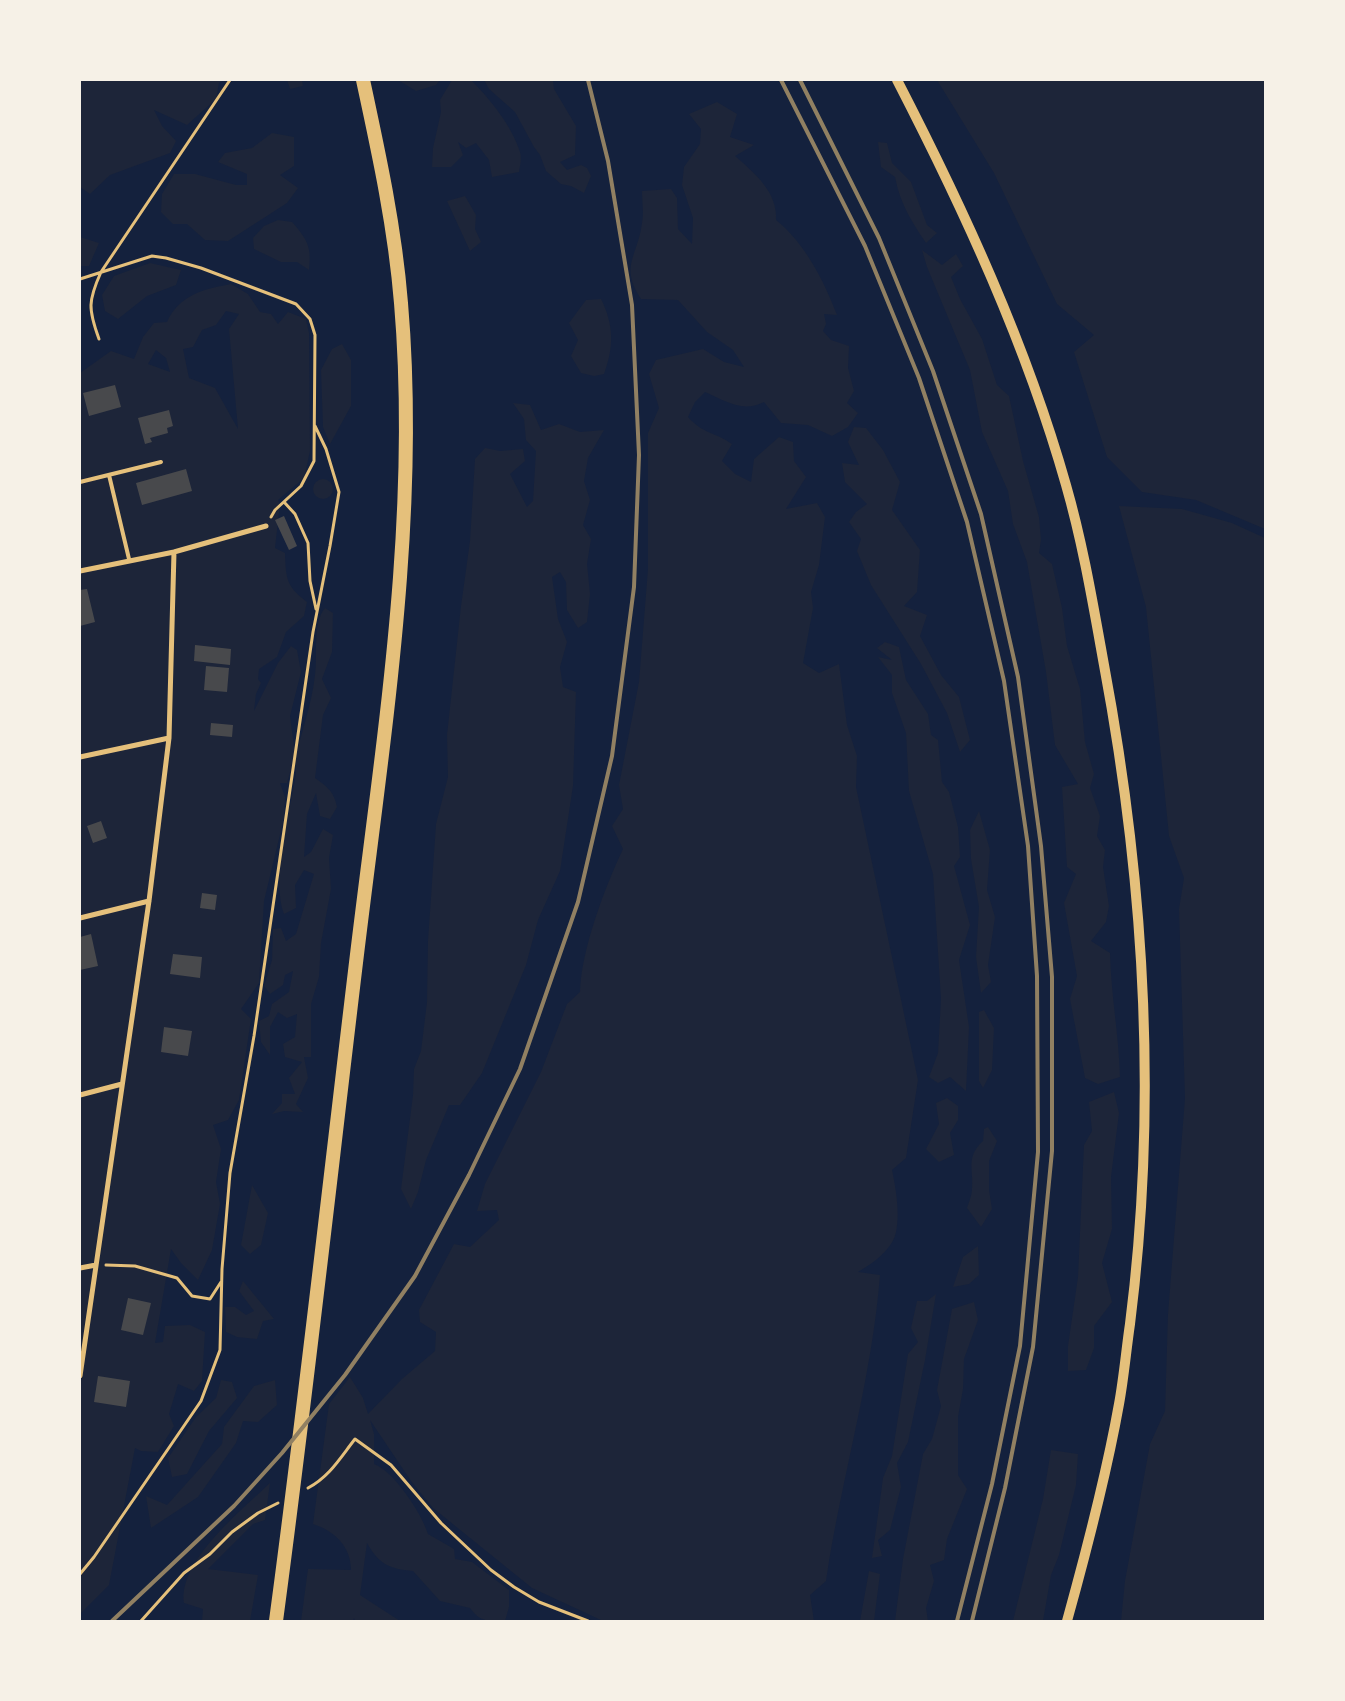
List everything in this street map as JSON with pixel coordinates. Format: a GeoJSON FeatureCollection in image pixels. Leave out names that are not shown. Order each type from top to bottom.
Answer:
{"type":"FeatureCollection","features":[{"type":"Feature","properties":{"kind":"highway"},"geometry":{"type":"LineString","coordinates":[[276,1621],[318,1287],[383,732],[405,500],[406,396],[401,303],[391,221],[363,80]]}},
{"type":"Feature","properties":{"kind":"main road"},"geometry":{"type":"LineString","coordinates":[[897,80],[933,151],[1014,332],[1042,408],[1066,486],[1084,561],[1115,726],[1137,895],[1146,1019],[1144,1144],[1138,1258],[1120,1400],[1098,1505],[1067,1621]]}},
{"type":"Feature","properties":{"kind":"street"},"geometry":{"type":"LineString","coordinates":[[80,571],[129,559],[174,552],[266,526]]}},
{"type":"Feature","properties":{"kind":"street"},"geometry":{"type":"LineString","coordinates":[[80,1376],[149,901],[169,738],[174,552]]}},
{"type":"Feature","properties":{"kind":"street"},"geometry":{"type":"LineString","coordinates":[[80,758],[169,738]]}},
{"type":"Feature","properties":{"kind":"street"},"geometry":{"type":"LineString","coordinates":[[80,918],[149,901]]}},
{"type":"Feature","properties":{"kind":"street"},"geometry":{"type":"LineString","coordinates":[[80,1095],[122,1084]]}},
{"type":"Feature","properties":{"kind":"street"},"geometry":{"type":"LineString","coordinates":[[80,1268],[96,1264]]}},
{"type":"Feature","properties":{"kind":"lane"},"geometry":{"type":"LineString","coordinates":[[80,482],[161,462]]}},
{"type":"Feature","properties":{"kind":"lane"},"geometry":{"type":"LineString","coordinates":[[109,475],[129,559]]}},
{"type":"Feature","properties":{"kind":"path"},"geometry":{"type":"LineString","coordinates":[[99,339],[90,315],[92,292],[101,272],[230,80]]}},
{"type":"Feature","properties":{"kind":"path"},"geometry":{"type":"LineString","coordinates":[[80,279],[152,256],[166,258],[200,268],[296,304],[310,319],[315,335],[314,461],[301,486],[275,510],[266,526]]}},
{"type":"Feature","properties":{"kind":"path"},"geometry":{"type":"LineString","coordinates":[[80,1574],[94,1557],[201,1401],[220,1350],[222,1280],[230,1173],[254,1036],[317,612],[339,492],[326,449],[315,426]]}},
{"type":"Feature","properties":{"kind":"path"},"geometry":{"type":"LineString","coordinates":[[284,502],[295,514],[308,542],[310,581],[317,612]]}},
{"type":"Feature","properties":{"kind":"path"},"geometry":{"type":"LineString","coordinates":[[96,1264],[135,1266],[177,1278],[192,1296],[210,1299],[222,1280]]}},
{"type":"Feature","properties":{"kind":"path"},"geometry":{"type":"LineString","coordinates":[[306,1488],[322,1480],[354,1439],[391,1465],[441,1523],[490,1570],[514,1588],[539,1602],[588,1621]]}},
{"type":"Feature","properties":{"kind":"path"},"geometry":{"type":"LineString","coordinates":[[141,1621],[184,1573],[210,1554],[232,1532],[258,1513],[282,1501]]}},
{"type":"Feature","properties":{"kind":"shaded area"},"geometry":{"type":"Polygon","coordinates":[[[80,80],[224,80],[219,83],[216,99],[187,125],[154,110],[162,126],[176,141],[170,153],[110,175],[90,194],[80,187],[80,80]]]}},
{"type":"Feature","properties":{"kind":"shaded area"},"geometry":{"type":"Polygon","coordinates":[[[287,80],[302,80],[303,86],[290,89],[287,80]]]}},
{"type":"Feature","properties":{"kind":"shaded area"},"geometry":{"type":"Polygon","coordinates":[[[398,80],[440,80],[436,85],[416,91],[398,80]]]}},
{"type":"Feature","properties":{"kind":"shaded area"},"geometry":{"type":"Polygon","coordinates":[[[452,80],[471,80],[500,113],[512,132],[520,152],[519,172],[492,177],[489,160],[476,143],[466,148],[458,142],[463,155],[451,167],[432,167],[433,148],[441,112],[440,100],[452,80]]]}},
{"type":"Feature","properties":{"kind":"shaded area"},"geometry":{"type":"Polygon","coordinates":[[[484,80],[553,80],[554,89],[576,126],[575,155],[560,162],[567,170],[581,165],[587,168],[591,176],[584,193],[571,186],[561,184],[546,171],[540,155],[515,112],[489,89],[484,80]]]}},
{"type":"Feature","properties":{"kind":"shaded area"},"geometry":{"type":"Polygon","coordinates":[[[937,80],[1265,80],[1265,529],[1196,500],[1142,492],[1107,457],[1074,352],[1094,335],[1057,304],[994,173],[937,80]]]}},
{"type":"Feature","properties":{"kind":"shaded area"},"geometry":{"type":"Polygon","coordinates":[[[717,102],[737,114],[730,137],[754,145],[735,156],[764,184],[776,210],[776,220],[805,251],[826,289],[837,315],[824,314],[826,324],[823,331],[831,340],[849,346],[848,368],[854,391],[847,403],[858,413],[848,427],[832,436],[808,425],[781,423],[764,402],[756,405],[741,406],[705,392],[695,402],[688,417],[699,427],[732,444],[722,461],[735,474],[751,482],[754,459],[779,437],[793,442],[794,461],[806,477],[786,509],[817,503],[825,517],[819,565],[811,592],[813,608],[803,663],[819,673],[839,664],[847,725],[857,756],[856,787],[918,1080],[906,1158],[892,1170],[898,1218],[895,1237],[880,1256],[858,1272],[880,1275],[876,1314],[826,1581],[810,1595],[814,1621],[603,1621],[532,1588],[433,1508],[411,1481],[370,1420],[374,1434],[374,1464],[390,1475],[406,1494],[414,1505],[428,1534],[454,1549],[455,1559],[472,1562],[509,1590],[509,1607],[505,1621],[485,1620],[477,1616],[470,1608],[440,1601],[413,1571],[397,1569],[380,1561],[367,1543],[360,1595],[400,1621],[355,1621],[354,1618],[353,1621],[301,1621],[308,1569],[351,1570],[345,1547],[335,1536],[313,1524],[329,1404],[350,1377],[363,1398],[368,1414],[402,1379],[435,1351],[436,1332],[420,1322],[419,1310],[454,1244],[470,1247],[499,1220],[497,1210],[477,1211],[485,1184],[541,1072],[567,1004],[580,992],[581,975],[589,938],[609,881],[623,849],[612,826],[623,809],[619,785],[639,682],[648,569],[648,433],[659,408],[649,374],[656,360],[703,349],[724,362],[744,367],[733,350],[707,332],[678,300],[641,299],[631,278],[632,261],[643,219],[642,191],[671,189],[677,198],[678,229],[692,244],[693,218],[682,185],[684,167],[700,144],[701,129],[689,114],[717,102]]]}},
{"type":"Feature","properties":{"kind":"shaded area"},"geometry":{"type":"Polygon","coordinates":[[[272,133],[294,137],[294,166],[280,175],[298,188],[287,203],[228,241],[205,240],[187,224],[173,224],[161,212],[162,194],[174,174],[195,174],[236,185],[247,185],[247,174],[218,162],[225,153],[252,148],[272,133]]]}},
{"type":"Feature","properties":{"kind":"shaded area"},"geometry":{"type":"Polygon","coordinates":[[[878,142],[887,143],[892,163],[911,182],[927,225],[937,233],[926,243],[907,212],[895,177],[881,167],[878,142]]]}},
{"type":"Feature","properties":{"kind":"shaded area"},"geometry":{"type":"Polygon","coordinates":[[[465,196],[476,215],[475,229],[481,242],[470,251],[447,201],[465,196]]]}},
{"type":"Feature","properties":{"kind":"shaded area"},"geometry":{"type":"Polygon","coordinates":[[[278,220],[292,222],[305,239],[310,255],[309,270],[297,262],[281,262],[254,249],[253,238],[264,226],[278,220]]]}},
{"type":"Feature","properties":{"kind":"shaded area"},"geometry":{"type":"Polygon","coordinates":[[[80,237],[99,243],[89,266],[80,266],[80,237]]]}},
{"type":"Feature","properties":{"kind":"shaded area"},"geometry":{"type":"Polygon","coordinates":[[[922,250],[942,265],[956,254],[963,266],[951,277],[960,299],[982,339],[997,385],[1009,396],[1023,461],[1039,517],[1041,540],[1039,553],[1052,564],[1062,608],[1067,646],[1080,689],[1085,742],[1094,774],[1090,788],[1100,816],[1097,836],[1105,850],[1103,867],[1109,906],[1106,922],[1091,941],[1110,953],[1120,1077],[1098,1084],[1085,1078],[1070,999],[1077,976],[1064,903],[1076,874],[1067,867],[1062,787],[1078,784],[1055,745],[1046,672],[1027,562],[1013,524],[1008,491],[982,432],[970,370],[927,267],[922,250]]]}},
{"type":"Feature","properties":{"kind":"shaded area"},"geometry":{"type":"Polygon","coordinates":[[[150,263],[181,270],[176,285],[147,296],[118,319],[105,311],[102,295],[114,276],[150,263]]]}},
{"type":"Feature","properties":{"kind":"shaded area"},"geometry":{"type":"Polygon","coordinates":[[[231,284],[248,294],[260,312],[271,314],[278,324],[288,312],[306,319],[309,333],[310,451],[304,478],[278,500],[280,504],[275,548],[285,553],[288,581],[295,591],[307,602],[304,616],[286,632],[277,657],[259,669],[258,679],[261,683],[256,694],[254,711],[278,663],[291,646],[297,650],[301,672],[290,716],[295,754],[287,783],[280,783],[285,797],[284,818],[264,901],[259,983],[241,1009],[251,1019],[239,1100],[228,1120],[213,1125],[221,1149],[216,1182],[220,1204],[212,1250],[198,1280],[181,1263],[171,1249],[155,1343],[163,1342],[165,1326],[190,1325],[205,1332],[202,1381],[194,1391],[178,1384],[169,1414],[174,1426],[158,1452],[141,1451],[135,1448],[109,1585],[80,1614],[80,373],[111,351],[134,359],[143,337],[154,323],[167,322],[178,305],[185,299],[202,291],[231,284]],[[226,311],[216,325],[202,330],[193,347],[183,349],[189,378],[215,388],[238,429],[229,329],[239,314],[226,311]],[[156,350],[148,364],[170,372],[166,358],[156,350]]]}},
{"type":"Feature","properties":{"kind":"shaded area"},"geometry":{"type":"Polygon","coordinates":[[[601,299],[610,327],[611,345],[604,374],[594,376],[581,373],[571,356],[578,340],[569,323],[586,300],[601,299]]]}},
{"type":"Feature","properties":{"kind":"shaded area"},"geometry":{"type":"Polygon","coordinates":[[[342,344],[351,360],[351,406],[330,444],[323,427],[321,370],[332,349],[342,344]]]}},
{"type":"Feature","properties":{"kind":"shaded area"},"geometry":{"type":"Polygon","coordinates":[[[513,403],[530,405],[541,430],[559,424],[580,432],[604,430],[588,458],[584,481],[590,500],[583,525],[591,539],[587,564],[590,594],[587,622],[578,628],[567,610],[566,582],[560,572],[552,577],[558,619],[567,642],[560,667],[563,687],[576,692],[573,786],[560,871],[538,920],[526,965],[482,1073],[460,1105],[449,1105],[426,1160],[418,1192],[411,1209],[401,1189],[413,1095],[414,1069],[421,1051],[427,1002],[428,941],[436,824],[448,777],[447,735],[470,541],[475,459],[485,448],[500,451],[523,449],[525,461],[510,474],[527,507],[533,501],[536,451],[526,440],[524,419],[513,403]]]}},
{"type":"Feature","properties":{"kind":"shaded area"},"geometry":{"type":"Polygon","coordinates":[[[854,427],[866,428],[883,450],[900,482],[892,510],[920,550],[917,592],[904,606],[927,615],[920,636],[941,675],[959,697],[970,740],[960,752],[947,713],[921,664],[871,585],[857,551],[861,539],[849,522],[856,512],[867,504],[845,482],[842,463],[859,465],[848,442],[854,427]]]}},
{"type":"Feature","properties":{"kind":"shaded area"},"geometry":{"type":"Polygon","coordinates":[[[323,479],[330,482],[333,489],[330,496],[323,499],[316,496],[313,489],[316,482],[323,479]]]}},
{"type":"Feature","properties":{"kind":"shaded area"},"geometry":{"type":"Polygon","coordinates":[[[1119,506],[1182,509],[1232,523],[1265,538],[1265,1621],[1121,1621],[1125,1581],[1150,1444],[1165,1411],[1168,1314],[1185,1098],[1179,909],[1184,878],[1169,836],[1146,607],[1119,506]]]}},
{"type":"Feature","properties":{"kind":"shaded area"},"geometry":{"type":"Polygon","coordinates":[[[325,608],[333,613],[332,652],[322,679],[331,698],[323,715],[315,778],[330,790],[337,807],[330,819],[320,816],[316,793],[307,814],[304,857],[311,852],[323,829],[333,835],[329,858],[331,889],[321,943],[319,977],[311,1004],[311,1057],[304,1057],[308,1078],[296,1104],[303,1112],[284,1111],[272,1114],[282,1103],[282,1094],[295,1094],[289,1078],[302,1062],[285,1057],[283,1044],[295,1037],[297,1014],[287,1018],[278,1012],[270,1027],[270,1055],[261,1042],[259,1021],[269,1016],[272,1004],[289,992],[293,971],[285,975],[283,985],[270,994],[264,986],[272,960],[273,929],[281,928],[286,941],[296,934],[314,874],[304,870],[295,885],[296,908],[284,914],[280,884],[283,846],[296,774],[295,761],[314,686],[318,622],[325,608]]]}},
{"type":"Feature","properties":{"kind":"shaded area"},"geometry":{"type":"Polygon","coordinates":[[[885,642],[899,647],[906,680],[928,714],[931,735],[938,740],[942,782],[949,792],[958,827],[960,857],[954,866],[970,925],[959,960],[969,1027],[966,1091],[950,1077],[938,1083],[929,1077],[938,1053],[941,999],[933,874],[909,791],[906,733],[892,693],[892,675],[878,657],[892,660],[877,648],[885,642]]]}},
{"type":"Feature","properties":{"kind":"shaded area"},"geometry":{"type":"Polygon","coordinates":[[[979,811],[990,850],[987,890],[995,917],[988,965],[991,982],[981,993],[976,957],[979,907],[971,859],[970,830],[979,811]]]}},
{"type":"Feature","properties":{"kind":"shaded area"},"geometry":{"type":"Polygon","coordinates":[[[984,1010],[994,1028],[992,1070],[983,1088],[979,1081],[979,1012],[984,1010]]]}},
{"type":"Feature","properties":{"kind":"shaded area"},"geometry":{"type":"Polygon","coordinates":[[[1114,1092],[1119,1113],[1111,1177],[1112,1229],[1102,1263],[1112,1302],[1094,1326],[1094,1348],[1086,1370],[1068,1371],[1068,1346],[1078,1277],[1084,1145],[1092,1131],[1089,1102],[1114,1092]]]}},
{"type":"Feature","properties":{"kind":"shaded area"},"geometry":{"type":"Polygon","coordinates":[[[947,1098],[958,1106],[958,1120],[950,1133],[954,1155],[939,1162],[926,1149],[939,1124],[936,1103],[947,1098]]]}},
{"type":"Feature","properties":{"kind":"shaded area"},"geometry":{"type":"Polygon","coordinates":[[[988,1127],[997,1141],[989,1161],[989,1190],[992,1209],[981,1227],[967,1208],[972,1191],[972,1158],[977,1147],[983,1141],[984,1129],[988,1127]]]}},
{"type":"Feature","properties":{"kind":"shaded area"},"geometry":{"type":"Polygon","coordinates":[[[252,1185],[268,1213],[261,1245],[250,1254],[241,1245],[252,1185]]]}},
{"type":"Feature","properties":{"kind":"shaded area"},"geometry":{"type":"Polygon","coordinates":[[[978,1246],[979,1275],[969,1284],[953,1287],[963,1257],[978,1246]]]}},
{"type":"Feature","properties":{"kind":"shaded area"},"geometry":{"type":"Polygon","coordinates":[[[243,1281],[274,1319],[263,1321],[257,1339],[237,1337],[226,1332],[225,1307],[235,1307],[246,1315],[254,1311],[239,1291],[243,1281]]]}},
{"type":"Feature","properties":{"kind":"shaded area"},"geometry":{"type":"Polygon","coordinates":[[[936,1294],[908,1442],[897,1463],[901,1487],[890,1530],[878,1540],[882,1556],[872,1558],[883,1478],[892,1456],[908,1354],[918,1342],[911,1328],[917,1301],[927,1301],[936,1294]]]}},
{"type":"Feature","properties":{"kind":"shaded area"},"geometry":{"type":"Polygon","coordinates":[[[974,1302],[978,1320],[964,1359],[963,1389],[958,1417],[958,1475],[967,1489],[947,1539],[944,1560],[930,1565],[934,1581],[926,1608],[928,1621],[895,1621],[903,1559],[923,1454],[932,1439],[941,1406],[937,1390],[952,1309],[974,1302]]]}},
{"type":"Feature","properties":{"kind":"shaded area"},"geometry":{"type":"Polygon","coordinates":[[[221,1380],[232,1382],[237,1398],[209,1431],[187,1474],[172,1477],[168,1458],[196,1417],[216,1398],[221,1380]]]}},
{"type":"Feature","properties":{"kind":"shaded area"},"geometry":{"type":"Polygon","coordinates":[[[275,1380],[277,1405],[258,1422],[243,1421],[236,1443],[198,1497],[151,1528],[146,1496],[167,1505],[222,1444],[224,1427],[254,1386],[275,1380]]]}},
{"type":"Feature","properties":{"kind":"shaded area"},"geometry":{"type":"Polygon","coordinates":[[[1051,1450],[1078,1454],[1076,1485],[1059,1555],[1051,1575],[1043,1621],[1013,1621],[1043,1499],[1051,1450]]]}},
{"type":"Feature","properties":{"kind":"shaded area"},"geometry":{"type":"Polygon","coordinates":[[[270,1483],[265,1520],[253,1524],[208,1569],[258,1575],[250,1621],[202,1621],[203,1609],[184,1603],[185,1587],[191,1570],[214,1537],[270,1483]]]}},
{"type":"Feature","properties":{"kind":"shaded area"},"geometry":{"type":"Polygon","coordinates":[[[869,1571],[880,1574],[874,1621],[860,1621],[869,1571]]]}},
{"type":"Feature","properties":{"kind":"building"},"geometry":{"type":"Polygon","coordinates":[[[115,385],[121,407],[89,416],[83,393],[115,385]]]}},
{"type":"Feature","properties":{"kind":"building"},"geometry":{"type":"Polygon","coordinates":[[[169,410],[173,426],[167,428],[168,433],[150,438],[152,442],[145,444],[138,418],[169,410]]]}},
{"type":"Feature","properties":{"kind":"building"},"geometry":{"type":"Polygon","coordinates":[[[186,469],[192,491],[142,505],[136,483],[186,469]]]}},
{"type":"Feature","properties":{"kind":"building"},"geometry":{"type":"Polygon","coordinates":[[[284,516],[297,546],[289,550],[275,520],[284,516]]]}},
{"type":"Feature","properties":{"kind":"building"},"geometry":{"type":"Polygon","coordinates":[[[87,589],[95,622],[80,626],[80,590],[87,589]]]}},
{"type":"Feature","properties":{"kind":"building"},"geometry":{"type":"Polygon","coordinates":[[[195,645],[231,649],[230,665],[194,661],[195,645]]]}},
{"type":"Feature","properties":{"kind":"building"},"geometry":{"type":"Polygon","coordinates":[[[206,666],[229,668],[227,692],[204,690],[206,666]]]}},
{"type":"Feature","properties":{"kind":"building"},"geometry":{"type":"Polygon","coordinates":[[[211,723],[233,725],[232,737],[210,735],[211,723]]]}},
{"type":"Feature","properties":{"kind":"building"},"geometry":{"type":"Polygon","coordinates":[[[101,821],[107,838],[93,843],[87,826],[101,821]]]}},
{"type":"Feature","properties":{"kind":"building"},"geometry":{"type":"Polygon","coordinates":[[[202,893],[217,895],[215,910],[200,908],[202,893]]]}},
{"type":"Feature","properties":{"kind":"building"},"geometry":{"type":"Polygon","coordinates":[[[91,934],[98,966],[80,970],[80,937],[91,934]]]}},
{"type":"Feature","properties":{"kind":"building"},"geometry":{"type":"Polygon","coordinates":[[[173,954],[202,957],[200,978],[170,974],[173,954]]]}},
{"type":"Feature","properties":{"kind":"building"},"geometry":{"type":"Polygon","coordinates":[[[164,1027],[192,1031],[188,1056],[161,1052],[164,1027]]]}},
{"type":"Feature","properties":{"kind":"building"},"geometry":{"type":"Polygon","coordinates":[[[128,1298],[151,1303],[143,1335],[121,1330],[128,1298]]]}},
{"type":"Feature","properties":{"kind":"building"},"geometry":{"type":"Polygon","coordinates":[[[98,1376],[130,1381],[126,1407],[94,1402],[98,1376]]]}},
{"type":"Feature","properties":{"kind":"railway"},"geometry":{"type":"LineString","coordinates":[[112,1621],[234,1506],[282,1453],[345,1375],[415,1276],[469,1175],[520,1069],[578,902],[612,756],[634,587],[639,455],[632,305],[608,161],[588,80]]}},
{"type":"Feature","properties":{"kind":"railway"},"geometry":{"type":"LineString","coordinates":[[781,80],[865,246],[919,378],[967,522],[1004,681],[1028,846],[1037,976],[1038,1152],[1020,1346],[992,1484],[957,1621]]}},
{"type":"Feature","properties":{"kind":"railway"},"geometry":{"type":"LineString","coordinates":[[800,80],[879,238],[933,371],[981,514],[1018,677],[1041,846],[1052,977],[1052,1151],[1033,1347],[1005,1488],[972,1621]]}}]}
